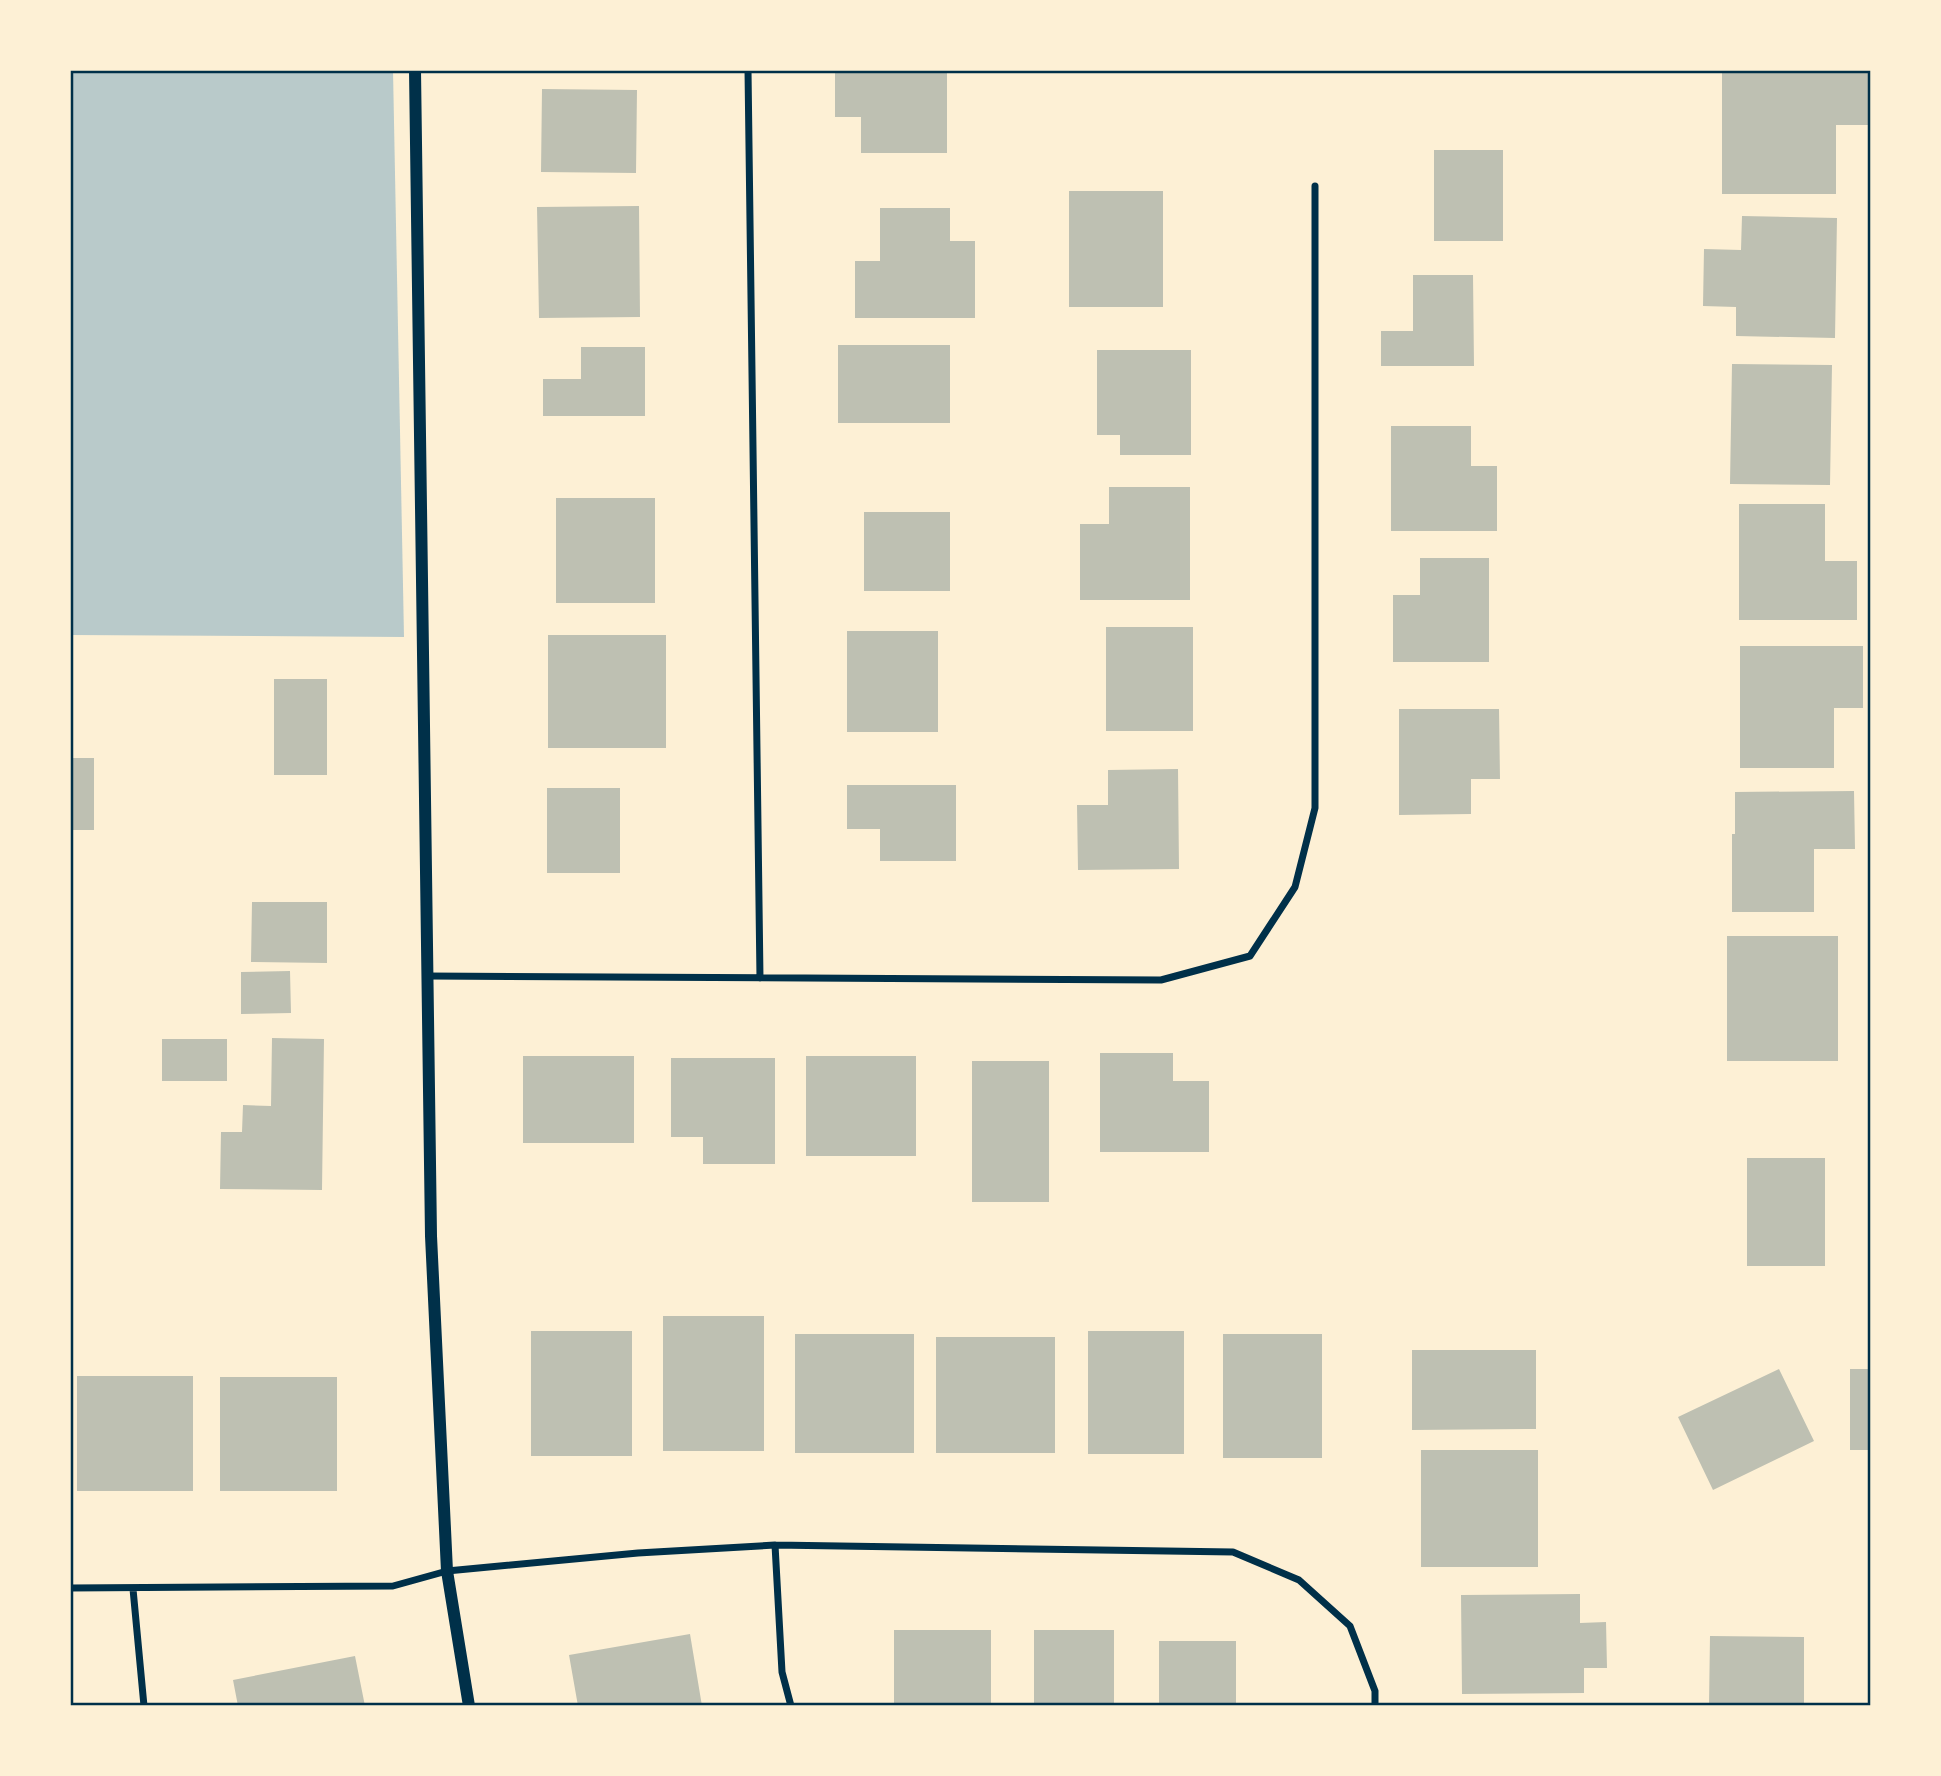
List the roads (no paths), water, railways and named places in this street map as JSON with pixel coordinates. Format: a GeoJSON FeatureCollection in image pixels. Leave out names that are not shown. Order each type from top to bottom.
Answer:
{"type":"FeatureCollection","features":[{"type":"Feature","properties":{"kind":"street"},"geometry":{"type":"LineString","coordinates":[[415,70],[431,1236],[447,1572],[469,1706]]}},
{"type":"Feature","properties":{"kind":"street"},"geometry":{"type":"LineString","coordinates":[[748,70],[760,978]]}},
{"type":"Feature","properties":{"kind":"street"},"geometry":{"type":"LineString","coordinates":[[427,976],[1161,980],[1250,956],[1295,887],[1315,807],[1315,186]]}},
{"type":"Feature","properties":{"kind":"street"},"geometry":{"type":"LineString","coordinates":[[775,1545],[782,1672],[791,1706]]}},
{"type":"Feature","properties":{"kind":"street"},"geometry":{"type":"LineString","coordinates":[[70,1588],[393,1586],[447,1572],[638,1553],[775,1545],[1233,1552],[1299,1580],[1350,1626],[1375,1691],[1375,1706]]}},
{"type":"Feature","properties":{"kind":"street"},"geometry":{"type":"LineString","coordinates":[[133,1588],[144,1706]]}}]}
